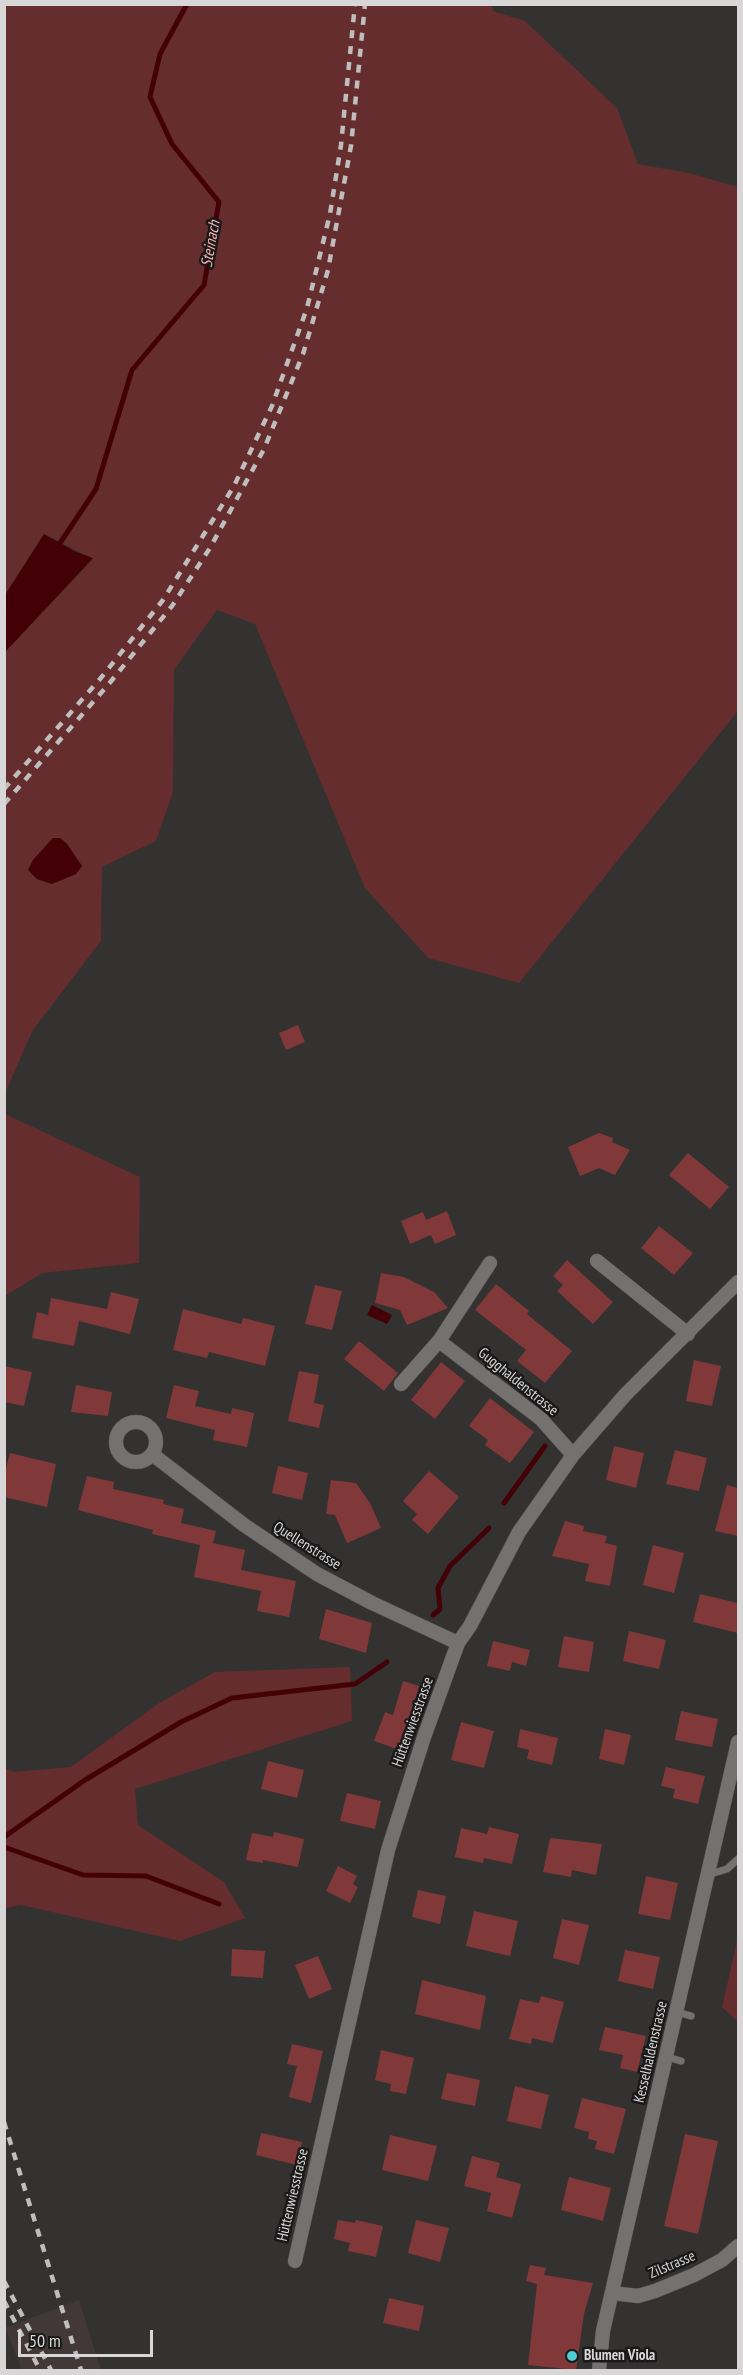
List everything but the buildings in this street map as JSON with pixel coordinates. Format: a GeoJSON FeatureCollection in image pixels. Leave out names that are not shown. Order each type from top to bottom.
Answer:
{"type":"FeatureCollection","features":[{"type":"Feature","properties":{"kind":"street"},"geometry":{"type":"LineString","coordinates":[[597,1261],[688,1334]]}},
{"type":"Feature","properties":{"kind":"street"},"geometry":{"type":"LineString","coordinates":[[401,1384],[439,1341],[490,1263]]}},
{"type":"Feature","properties":{"kind":"street","name":"Hüttenwiesstrasse"},"geometry":{"type":"LineString","coordinates":[[295,2261],[388,1850],[424,1737],[458,1643],[470,1626],[519,1532],[573,1455],[625,1395],[738,1282]]}},
{"type":"Feature","properties":{"kind":"street","name":"Gugghaldenstrasse"},"geometry":{"type":"LineString","coordinates":[[439,1341],[541,1419],[573,1455]]}},
{"type":"Feature","properties":{"kind":"street","name":"Quellenstrasse"},"geometry":{"type":"LineString","coordinates":[[152,1454],[244,1526],[317,1574],[372,1604],[458,1643]]}},
{"type":"Feature","properties":{"kind":"street","name":"Kesselhaldenstrasse"},"geometry":{"type":"LineString","coordinates":[[599,2370],[603,2331],[612,2293],[674,2059],[677,2012],[738,1742]]}},
{"type":"Feature","properties":{"kind":"street","name":"Zilstrasse"},"geometry":{"type":"LineString","coordinates":[[612,2293],[638,2295],[655,2291],[694,2275],[722,2260],[738,2246]]}},
{"type":"Feature","properties":{"kind":"lane"},"geometry":{"type":"LineString","coordinates":[[707,1875],[727,1869],[738,1859]]}},
{"type":"Feature","properties":{"kind":"lane"},"geometry":{"type":"LineString","coordinates":[[677,2012],[692,2016]]}},
{"type":"Feature","properties":{"kind":"shaded area"},"geometry":{"type":"Polygon","coordinates":[[[5,5],[492,5],[493,11],[525,21],[617,108],[638,164],[689,173],[738,187],[738,711],[519,983],[428,958],[365,888],[255,624],[217,610],[174,670],[173,792],[156,841],[102,867],[101,941],[33,1030],[5,1093],[5,652],[93,559],[44,534],[5,595],[5,5]],[[53,838],[33,860],[28,870],[37,879],[52,884],[76,874],[82,866],[60,838],[53,838]]]}},
{"type":"Feature","properties":{"kind":"shaded area"},"geometry":{"type":"Polygon","coordinates":[[[44,534],[74,551],[93,558],[5,652],[5,595],[44,534]]]}},
{"type":"Feature","properties":{"kind":"shaded area"},"geometry":{"type":"Polygon","coordinates":[[[53,838],[60,838],[67,844],[82,866],[76,874],[52,884],[37,879],[28,870],[33,860],[53,838]]]}},
{"type":"Feature","properties":{"kind":"shaded area"},"geometry":{"type":"Polygon","coordinates":[[[5,1114],[140,1177],[139,1263],[42,1273],[5,1296],[5,1114]]]}},
{"type":"Feature","properties":{"kind":"shaded area"},"geometry":{"type":"Polygon","coordinates":[[[372,1305],[392,1315],[387,1324],[367,1315],[372,1305]]]}},
{"type":"Feature","properties":{"kind":"shaded area"},"geometry":{"type":"Polygon","coordinates":[[[350,1667],[352,1721],[135,1789],[138,1825],[224,1882],[245,1918],[180,1941],[21,1905],[5,1908],[5,1768],[14,1772],[71,1767],[159,1703],[215,1672],[350,1667]]]}},
{"type":"Feature","properties":{"kind":"shaded area"},"geometry":{"type":"Polygon","coordinates":[[[738,1936],[738,2022],[722,2007],[738,1936]]]}},
{"type":"Feature","properties":{"kind":"shaded area"},"geometry":{"type":"Polygon","coordinates":[[[79,2300],[101,2370],[22,2370],[5,2328],[79,2300]]]}},
{"type":"Feature","properties":{"kind":"waterway","name":"Steinach"},"geometry":{"type":"LineString","coordinates":[[56,549],[96,489],[132,370],[204,285],[219,202],[172,144],[150,97],[160,54],[187,4]]}},
{"type":"Feature","properties":{"kind":"waterway"},"geometry":{"type":"LineString","coordinates":[[504,1503],[545,1446]]}},
{"type":"Feature","properties":{"kind":"waterway"},"geometry":{"type":"LineString","coordinates":[[433,1615],[440,1609],[438,1588],[450,1566],[489,1528]]}},
{"type":"Feature","properties":{"kind":"waterway"},"geometry":{"type":"LineString","coordinates":[[4,1837],[85,1780],[181,1722],[232,1698],[355,1684],[387,1662]]}},
{"type":"Feature","properties":{"kind":"waterway"},"geometry":{"type":"LineString","coordinates":[[4,1847],[83,1875],[146,1876],[219,1904]]}},
{"type":"Feature","properties":{"kind":"railway"},"geometry":{"type":"LineString","coordinates":[[4,789],[100,679],[163,600],[234,486],[272,406],[307,308],[330,214],[341,145],[355,4]]}},
{"type":"Feature","properties":{"kind":"railway"},"geometry":{"type":"LineString","coordinates":[[4,804],[108,685],[172,606],[210,548],[264,449],[303,354],[328,270],[351,146],[365,4]]}},
{"type":"Feature","properties":{"kind":"railway"},"geometry":{"type":"LineString","coordinates":[[4,2122],[81,2370]]}},
{"type":"Feature","properties":{"kind":"railway"},"geometry":{"type":"LineString","coordinates":[[4,2281],[51,2370]]}},
{"type":"Feature","properties":{"kind":"railway"},"geometry":{"type":"LineString","coordinates":[[4,2301],[40,2370]]}},
{"type":"Feature","properties":{"kind":"place","name":"Blumen Viola"},"geometry":{"type":"Point","coordinates":[572,2356]}}]}
